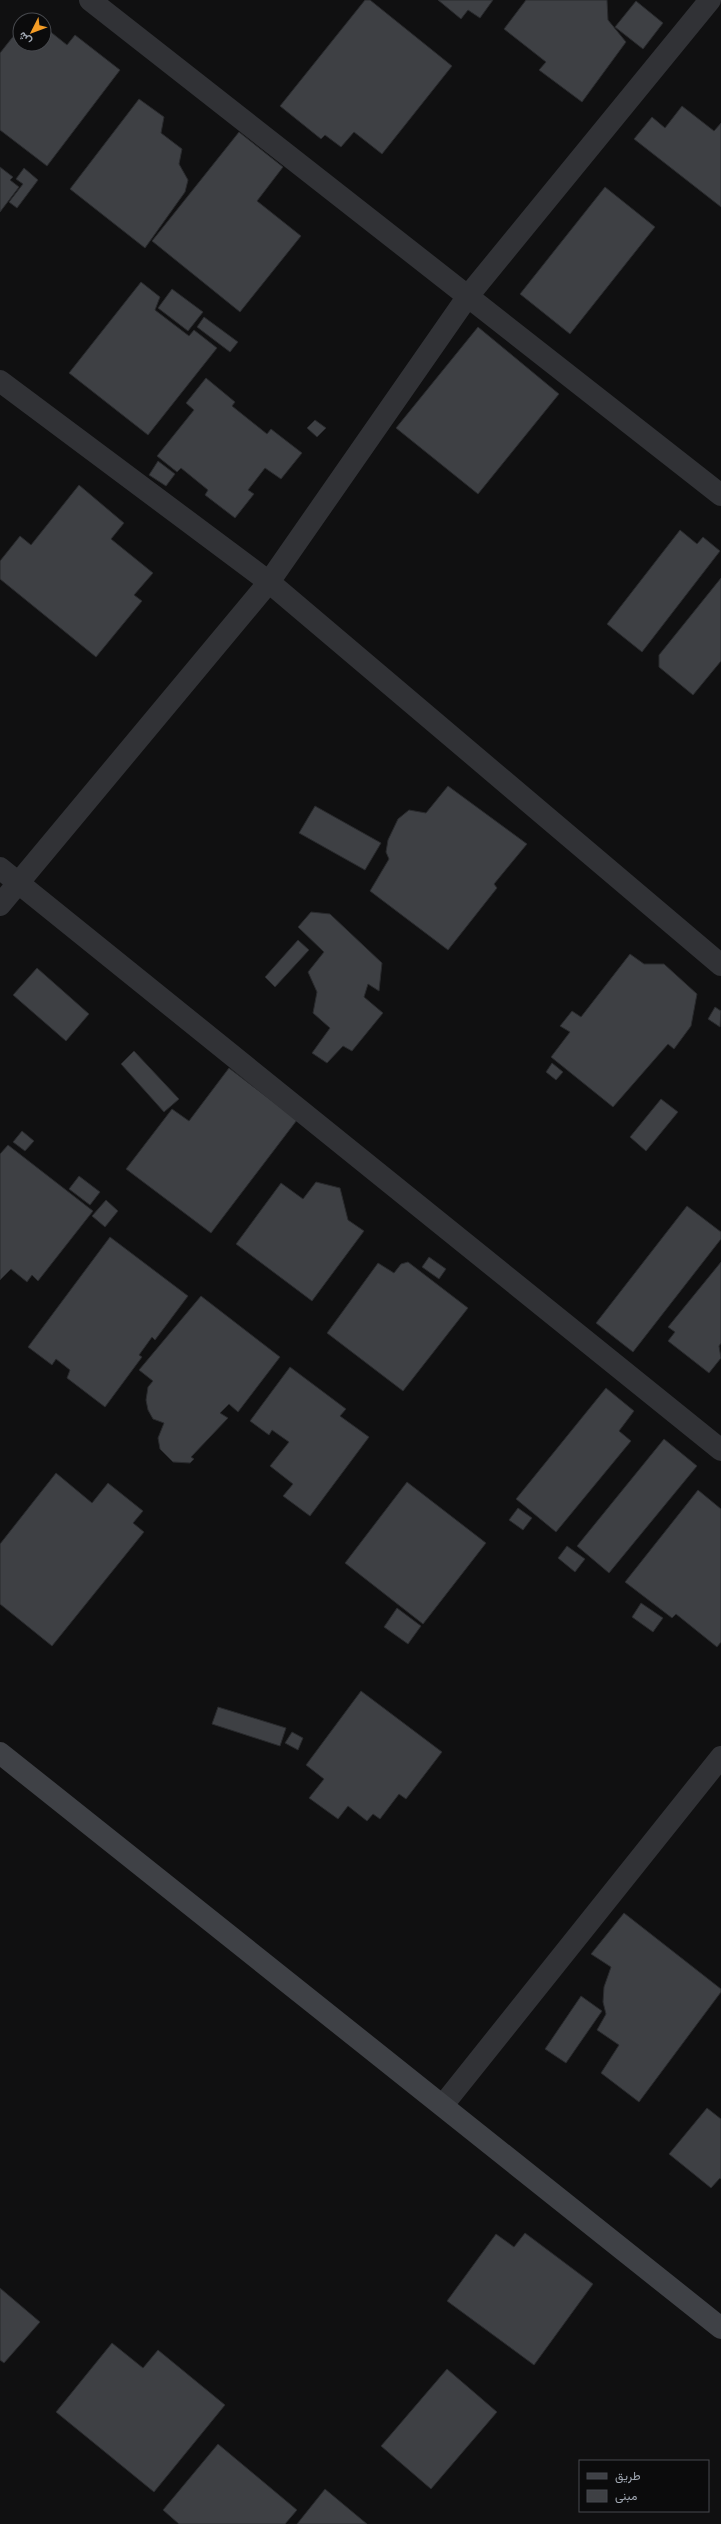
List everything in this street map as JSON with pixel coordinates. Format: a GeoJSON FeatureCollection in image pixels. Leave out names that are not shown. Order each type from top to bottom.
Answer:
{"type":"FeatureCollection","features":[{"type":"Feature","properties":{"kind":"street"},"geometry":{"type":"LineString","coordinates":[[90,0],[721,495]]}},
{"type":"Feature","properties":{"kind":"street"},"geometry":{"type":"LineString","coordinates":[[0,905],[20,884],[269,582],[468,296],[710,0]]}},
{"type":"Feature","properties":{"kind":"street"},"geometry":{"type":"LineString","coordinates":[[714,0],[721,5]]}},
{"type":"Feature","properties":{"kind":"street"},"geometry":{"type":"LineString","coordinates":[[0,381],[269,582],[721,965]]}},
{"type":"Feature","properties":{"kind":"street"},"geometry":{"type":"LineString","coordinates":[[0,868],[721,1450]]}},
{"type":"Feature","properties":{"kind":"street"},"geometry":{"type":"LineString","coordinates":[[0,1753],[721,2328]]}},
{"type":"Feature","properties":{"kind":"street"},"geometry":{"type":"LineString","coordinates":[[443,2105],[721,1757]]}},
{"type":"Feature","properties":{"kind":"building"},"geometry":{"type":"Polygon","coordinates":[[[365,0],[370,0],[452,66],[382,154],[354,132],[341,147],[325,135],[321,139],[280,106],[365,0]]]}},
{"type":"Feature","properties":{"kind":"building"},"geometry":{"type":"Polygon","coordinates":[[[438,0],[493,0],[480,18],[468,10],[461,19],[438,0]]]}},
{"type":"Feature","properties":{"kind":"building"},"geometry":{"type":"Polygon","coordinates":[[[526,0],[607,0],[608,20],[626,42],[582,102],[539,70],[546,62],[504,29],[526,0]]]}},
{"type":"Feature","properties":{"kind":"building"},"geometry":{"type":"Polygon","coordinates":[[[636,1],[663,23],[643,49],[615,27],[636,1]]]}},
{"type":"Feature","properties":{"kind":"building"},"geometry":{"type":"Polygon","coordinates":[[[52,33],[67,45],[75,35],[120,70],[47,166],[0,130],[0,53],[12,38],[12,52],[52,52],[52,33]]]}},
{"type":"Feature","properties":{"kind":"building"},"geometry":{"type":"Polygon","coordinates":[[[139,99],[164,117],[161,133],[182,149],[179,164],[188,180],[185,192],[145,248],[70,189],[139,99]]]}},
{"type":"Feature","properties":{"kind":"building"},"geometry":{"type":"Polygon","coordinates":[[[682,106],[714,131],[721,123],[721,207],[634,139],[652,117],[665,128],[682,106]]]}},
{"type":"Feature","properties":{"kind":"building"},"geometry":{"type":"Polygon","coordinates":[[[239,132],[283,167],[257,201],[301,236],[240,312],[152,241],[239,132]]]}},
{"type":"Feature","properties":{"kind":"building"},"geometry":{"type":"Polygon","coordinates":[[[0,167],[13,177],[10,180],[19,187],[0,212],[0,167]]]}},
{"type":"Feature","properties":{"kind":"building"},"geometry":{"type":"Polygon","coordinates":[[[24,168],[38,180],[17,208],[9,202],[23,184],[16,179],[24,168]]]}},
{"type":"Feature","properties":{"kind":"building"},"geometry":{"type":"Polygon","coordinates":[[[605,187],[655,227],[570,334],[520,294],[605,187]]]}},
{"type":"Feature","properties":{"kind":"building"},"geometry":{"type":"Polygon","coordinates":[[[141,282],[160,297],[155,310],[189,336],[194,330],[217,348],[148,435],[69,373],[141,282]]]}},
{"type":"Feature","properties":{"kind":"building"},"geometry":{"type":"Polygon","coordinates":[[[172,289],[203,312],[188,331],[158,308],[172,289]]]}},
{"type":"Feature","properties":{"kind":"building"},"geometry":{"type":"Polygon","coordinates":[[[204,317],[238,342],[230,352],[197,327],[204,317]]]}},
{"type":"Feature","properties":{"kind":"building"},"geometry":{"type":"Polygon","coordinates":[[[478,327],[559,394],[478,494],[396,428],[478,327]]]}},
{"type":"Feature","properties":{"kind":"building"},"geometry":{"type":"Polygon","coordinates":[[[206,378],[235,402],[232,406],[267,434],[271,429],[302,453],[281,479],[265,468],[248,490],[254,494],[235,518],[205,495],[208,490],[181,468],[177,472],[157,456],[194,410],[186,403],[206,378]]]}},
{"type":"Feature","properties":{"kind":"building"},"geometry":{"type":"Polygon","coordinates":[[[315,420],[326,428],[317,437],[307,428],[315,420]]]}},
{"type":"Feature","properties":{"kind":"building"},"geometry":{"type":"Polygon","coordinates":[[[158,461],[175,474],[166,486],[149,475],[158,461]]]}},
{"type":"Feature","properties":{"kind":"building"},"geometry":{"type":"Polygon","coordinates":[[[79,485],[124,523],[111,539],[153,573],[134,595],[142,601],[96,657],[0,579],[0,561],[20,536],[31,545],[79,485]]]}},
{"type":"Feature","properties":{"kind":"building"},"geometry":{"type":"Polygon","coordinates":[[[680,530],[697,544],[703,537],[720,551],[642,652],[607,624],[680,530]]]}},
{"type":"Feature","properties":{"kind":"building"},"geometry":{"type":"Polygon","coordinates":[[[721,578],[721,661],[693,695],[659,667],[659,655],[721,578]]]}},
{"type":"Feature","properties":{"kind":"building"},"geometry":{"type":"Polygon","coordinates":[[[448,786],[527,844],[494,884],[497,888],[448,950],[370,891],[389,859],[386,852],[388,840],[398,819],[409,810],[426,813],[448,786]]]}},
{"type":"Feature","properties":{"kind":"building"},"geometry":{"type":"Polygon","coordinates":[[[315,806],[381,843],[365,870],[299,833],[315,806]]]}},
{"type":"Feature","properties":{"kind":"building"},"geometry":{"type":"Polygon","coordinates":[[[311,912],[330,914],[382,963],[379,991],[368,984],[364,997],[383,1013],[352,1051],[343,1046],[327,1063],[312,1053],[330,1028],[313,1013],[317,992],[308,972],[324,952],[298,927],[311,912]]]}},
{"type":"Feature","properties":{"kind":"building"},"geometry":{"type":"Polygon","coordinates":[[[298,940],[309,950],[275,987],[265,977],[298,940]]]}},
{"type":"Feature","properties":{"kind":"building"},"geometry":{"type":"Polygon","coordinates":[[[630,954],[644,964],[664,964],[697,994],[691,1026],[674,1049],[668,1044],[613,1107],[551,1057],[570,1032],[560,1026],[572,1011],[581,1017],[630,954]]]}},
{"type":"Feature","properties":{"kind":"building"},"geometry":{"type":"Polygon","coordinates":[[[37,968],[89,1014],[66,1041],[13,995],[37,968]]]}},
{"type":"Feature","properties":{"kind":"building"},"geometry":{"type":"Polygon","coordinates":[[[715,1007],[721,1011],[720,1027],[708,1019],[715,1007]]]}},
{"type":"Feature","properties":{"kind":"building"},"geometry":{"type":"Polygon","coordinates":[[[134,1051],[179,1099],[164,1112],[121,1064],[134,1051]]]}},
{"type":"Feature","properties":{"kind":"building"},"geometry":{"type":"Polygon","coordinates":[[[552,1063],[563,1072],[556,1080],[546,1072],[552,1063]]]}},
{"type":"Feature","properties":{"kind":"building"},"geometry":{"type":"Polygon","coordinates":[[[229,1068],[297,1120],[211,1233],[126,1169],[172,1109],[189,1121],[229,1068]]]}},
{"type":"Feature","properties":{"kind":"building"},"geometry":{"type":"Polygon","coordinates":[[[661,1099],[678,1112],[646,1151],[630,1137],[661,1099]]]}},
{"type":"Feature","properties":{"kind":"building"},"geometry":{"type":"Polygon","coordinates":[[[22,1131],[34,1141],[25,1151],[13,1142],[22,1131]]]}},
{"type":"Feature","properties":{"kind":"building"},"geometry":{"type":"Polygon","coordinates":[[[8,1145],[93,1211],[38,1281],[32,1275],[27,1282],[11,1269],[0,1280],[0,1154],[8,1145]]]}},
{"type":"Feature","properties":{"kind":"building"},"geometry":{"type":"Polygon","coordinates":[[[79,1176],[100,1192],[90,1205],[69,1189],[79,1176]]]}},
{"type":"Feature","properties":{"kind":"building"},"geometry":{"type":"Polygon","coordinates":[[[316,1182],[340,1188],[348,1220],[364,1231],[312,1301],[236,1244],[281,1183],[303,1199],[316,1182]]]}},
{"type":"Feature","properties":{"kind":"building"},"geometry":{"type":"Polygon","coordinates":[[[106,1200],[118,1211],[105,1227],[92,1216],[106,1200]]]}},
{"type":"Feature","properties":{"kind":"building"},"geometry":{"type":"Polygon","coordinates":[[[687,1206],[721,1232],[721,1239],[633,1352],[596,1323],[687,1206]]]}},
{"type":"Feature","properties":{"kind":"building"},"geometry":{"type":"Polygon","coordinates":[[[110,1237],[188,1296],[155,1340],[152,1337],[139,1355],[142,1357],[105,1407],[67,1378],[70,1370],[56,1359],[52,1365],[28,1347],[110,1237]]]}},
{"type":"Feature","properties":{"kind":"building"},"geometry":{"type":"Polygon","coordinates":[[[429,1257],[446,1269],[439,1279],[422,1267],[429,1257]]]}},
{"type":"Feature","properties":{"kind":"building"},"geometry":{"type":"Polygon","coordinates":[[[408,1262],[468,1308],[403,1391],[327,1333],[378,1263],[394,1273],[401,1264],[408,1262]]]}},
{"type":"Feature","properties":{"kind":"building"},"geometry":{"type":"Polygon","coordinates":[[[721,1262],[721,1343],[719,1346],[721,1358],[709,1373],[668,1341],[675,1332],[668,1327],[721,1262]]]}},
{"type":"Feature","properties":{"kind":"building"},"geometry":{"type":"Polygon","coordinates":[[[201,1296],[280,1357],[238,1412],[229,1404],[220,1413],[228,1418],[191,1457],[194,1459],[190,1463],[173,1462],[160,1449],[158,1438],[164,1423],[153,1419],[148,1410],[146,1400],[148,1387],[153,1381],[139,1370],[201,1296]]]}},
{"type":"Feature","properties":{"kind":"building"},"geometry":{"type":"Polygon","coordinates":[[[290,1367],[346,1409],[340,1416],[369,1437],[310,1516],[283,1496],[293,1484],[270,1466],[289,1442],[272,1430],[269,1435],[250,1421],[290,1367]]]}},
{"type":"Feature","properties":{"kind":"building"},"geometry":{"type":"Polygon","coordinates":[[[606,1388],[634,1411],[619,1431],[631,1441],[556,1532],[516,1499],[606,1388]]]}},
{"type":"Feature","properties":{"kind":"building"},"geometry":{"type":"Polygon","coordinates":[[[664,1439],[697,1466],[609,1573],[577,1546],[664,1439]]]}},
{"type":"Feature","properties":{"kind":"building"},"geometry":{"type":"Polygon","coordinates":[[[56,1473],[92,1503],[108,1483],[143,1511],[133,1523],[144,1532],[52,1646],[0,1604],[0,1544],[56,1473]]]}},
{"type":"Feature","properties":{"kind":"building"},"geometry":{"type":"Polygon","coordinates":[[[407,1482],[486,1543],[423,1624],[345,1563],[407,1482]]]}},
{"type":"Feature","properties":{"kind":"building"},"geometry":{"type":"Polygon","coordinates":[[[698,1490],[721,1509],[721,1642],[717,1647],[676,1614],[672,1618],[625,1582],[698,1490]]]}},
{"type":"Feature","properties":{"kind":"building"},"geometry":{"type":"Polygon","coordinates":[[[518,1508],[532,1518],[523,1530],[509,1520],[518,1508]]]}},
{"type":"Feature","properties":{"kind":"building"},"geometry":{"type":"Polygon","coordinates":[[[567,1546],[585,1559],[575,1572],[558,1558],[567,1546]]]}},
{"type":"Feature","properties":{"kind":"building"},"geometry":{"type":"Polygon","coordinates":[[[641,1603],[663,1618],[653,1632],[632,1617],[641,1603]]]}},
{"type":"Feature","properties":{"kind":"building"},"geometry":{"type":"Polygon","coordinates":[[[397,1608],[421,1626],[408,1644],[384,1627],[397,1608]]]}},
{"type":"Feature","properties":{"kind":"building"},"geometry":{"type":"Polygon","coordinates":[[[361,1691],[442,1752],[406,1799],[399,1794],[380,1819],[373,1814],[367,1821],[348,1806],[338,1819],[309,1798],[324,1779],[306,1765],[361,1691]]]}},
{"type":"Feature","properties":{"kind":"building"},"geometry":{"type":"Polygon","coordinates":[[[218,1707],[286,1728],[280,1746],[212,1724],[218,1707]]]}},
{"type":"Feature","properties":{"kind":"building"},"geometry":{"type":"Polygon","coordinates":[[[292,1732],[303,1738],[298,1750],[285,1743],[292,1732]]]}},
{"type":"Feature","properties":{"kind":"building"},"geometry":{"type":"Polygon","coordinates":[[[624,1913],[721,1989],[721,1992],[639,2102],[601,2073],[619,2045],[597,2030],[606,2014],[603,2002],[604,1987],[611,1967],[591,1954],[624,1913]]]}},
{"type":"Feature","properties":{"kind":"building"},"geometry":{"type":"Polygon","coordinates":[[[581,1996],[602,2011],[566,2063],[545,2049],[581,1996]]]}},
{"type":"Feature","properties":{"kind":"building"},"geometry":{"type":"Polygon","coordinates":[[[707,2108],[721,2119],[721,2179],[720,2178],[711,2188],[669,2154],[707,2108]]]}},
{"type":"Feature","properties":{"kind":"building"},"geometry":{"type":"Polygon","coordinates":[[[525,2233],[593,2284],[534,2365],[447,2301],[496,2234],[514,2247],[525,2233]]]}},
{"type":"Feature","properties":{"kind":"building"},"geometry":{"type":"Polygon","coordinates":[[[0,2288],[40,2322],[4,2363],[0,2360],[0,2288]]]}},
{"type":"Feature","properties":{"kind":"building"},"geometry":{"type":"Polygon","coordinates":[[[112,2343],[143,2368],[158,2350],[225,2405],[154,2492],[56,2412],[112,2343]]]}},
{"type":"Feature","properties":{"kind":"building"},"geometry":{"type":"Polygon","coordinates":[[[447,2369],[497,2412],[431,2489],[381,2446],[447,2369]]]}},
{"type":"Feature","properties":{"kind":"building"},"geometry":{"type":"Polygon","coordinates":[[[218,2444],[297,2510],[285,2524],[179,2524],[163,2510],[218,2444]]]}},
{"type":"Feature","properties":{"kind":"building"},"geometry":{"type":"Polygon","coordinates":[[[325,2489],[367,2524],[297,2524],[325,2489]]]}}]}
